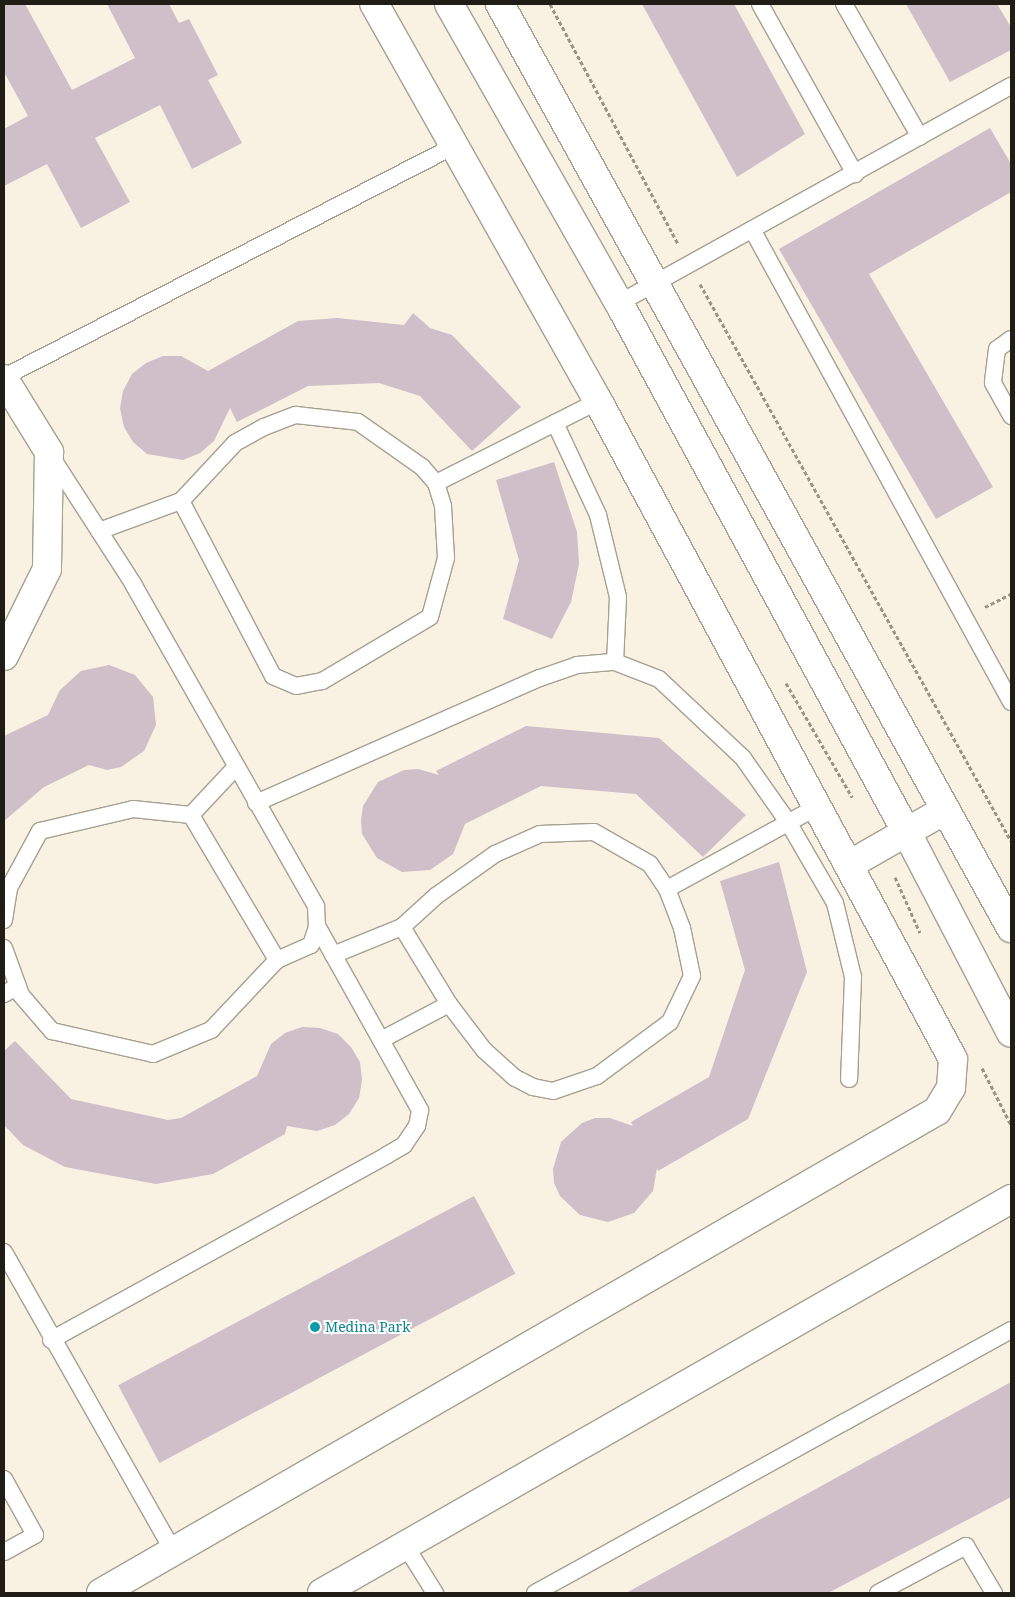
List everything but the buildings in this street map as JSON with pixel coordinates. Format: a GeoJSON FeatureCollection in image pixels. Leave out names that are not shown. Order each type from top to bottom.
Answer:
{"type":"FeatureCollection","features":[{"type":"Feature","properties":{"kind":"street"},"geometry":{"type":"LineString","coordinates":[[101,1593],[937,1111],[951,1088],[952,1059],[849,865],[598,401],[374,4]]}},
{"type":"Feature","properties":{"kind":"street"},"geometry":{"type":"LineString","coordinates":[[449,4],[618,303],[907,834],[1011,1033]]}},
{"type":"Feature","properties":{"kind":"street"},"geometry":{"type":"LineString","coordinates":[[500,4],[658,282],[1011,928]]}},
{"type":"Feature","properties":{"kind":"street"},"geometry":{"type":"LineString","coordinates":[[4,378],[49,452],[46,569],[4,656]]}},
{"type":"Feature","properties":{"kind":"street"},"geometry":{"type":"LineString","coordinates":[[849,865],[907,834],[945,810]]}},
{"type":"Feature","properties":{"kind":"street"},"geometry":{"type":"LineString","coordinates":[[322,1593],[1011,1199]]}},
{"type":"Feature","properties":{"kind":"lane"},"geometry":{"type":"LineString","coordinates":[[760,4],[855,174]]}},
{"type":"Feature","properties":{"kind":"lane"},"geometry":{"type":"LineString","coordinates":[[844,4],[920,137]]}},
{"type":"Feature","properties":{"kind":"lane"},"geometry":{"type":"LineString","coordinates":[[618,303],[753,231],[1011,86]]}},
{"type":"Feature","properties":{"kind":"lane"},"geometry":{"type":"LineString","coordinates":[[4,378],[454,146]]}},
{"type":"Feature","properties":{"kind":"lane"},"geometry":{"type":"LineString","coordinates":[[753,231],[1011,702]]}},
{"type":"Feature","properties":{"kind":"lane"},"geometry":{"type":"LineString","coordinates":[[1011,339],[997,349],[993,384],[1011,416]]}},
{"type":"Feature","properties":{"kind":"lane"},"geometry":{"type":"LineString","coordinates":[[436,483],[598,401]]}},
{"type":"Feature","properties":{"kind":"lane"},"geometry":{"type":"LineString","coordinates":[[99,531],[181,501],[235,443],[296,415],[358,422],[422,467],[436,483],[443,506],[446,558],[430,617],[322,681],[296,686],[273,676],[181,501]]}},
{"type":"Feature","properties":{"kind":"lane"},"geometry":{"type":"LineString","coordinates":[[555,423],[598,514],[618,597],[615,662]]}},
{"type":"Feature","properties":{"kind":"lane"},"geometry":{"type":"LineString","coordinates":[[4,948],[11,990],[52,1031],[153,1054],[211,1030],[277,960],[311,945],[316,926],[316,906],[235,768],[134,585],[49,452]]}},
{"type":"Feature","properties":{"kind":"lane"},"geometry":{"type":"LineString","coordinates":[[256,803],[540,678],[577,665],[615,662],[659,679],[744,758],[788,822],[838,912],[853,977],[850,1079]]}},
{"type":"Feature","properties":{"kind":"lane"},"geometry":{"type":"LineString","coordinates":[[191,815],[235,768]]}},
{"type":"Feature","properties":{"kind":"lane"},"geometry":{"type":"LineString","coordinates":[[667,889],[817,807]]}},
{"type":"Feature","properties":{"kind":"lane"},"geometry":{"type":"LineString","coordinates":[[4,920],[9,888],[40,831],[133,808],[191,815]]}},
{"type":"Feature","properties":{"kind":"lane"},"geometry":{"type":"LineString","coordinates":[[191,815],[277,960]]}},
{"type":"Feature","properties":{"kind":"lane"},"geometry":{"type":"LineString","coordinates":[[333,955],[402,927],[436,896],[495,854],[540,834],[594,832],[650,864],[667,889],[682,928],[692,976],[670,1022],[598,1076],[553,1091],[534,1087],[515,1078],[484,1050],[449,1004],[402,927]]}},
{"type":"Feature","properties":{"kind":"lane"},"geometry":{"type":"LineString","coordinates":[[51,1340],[404,1145],[417,1126],[420,1110],[316,926]]}},
{"type":"Feature","properties":{"kind":"lane"},"geometry":{"type":"LineString","coordinates":[[381,1040],[449,1004]]}},
{"type":"Feature","properties":{"kind":"lane"},"geometry":{"type":"LineString","coordinates":[[4,1252],[51,1340],[173,1551]]}},
{"type":"Feature","properties":{"kind":"lane"},"geometry":{"type":"LineString","coordinates":[[535,1593],[1011,1330]]}},
{"type":"Feature","properties":{"kind":"lane"},"geometry":{"type":"LineString","coordinates":[[4,1478],[35,1535],[4,1552]]}},
{"type":"Feature","properties":{"kind":"lane"},"geometry":{"type":"LineString","coordinates":[[406,1545],[435,1593]]}},
{"type":"Feature","properties":{"kind":"lane"},"geometry":{"type":"LineString","coordinates":[[878,1593],[966,1546],[994,1593]]}},
{"type":"Feature","properties":{"kind":"path"},"geometry":{"type":"LineString","coordinates":[[550,4],[690,265],[1011,841]]}},
{"type":"Feature","properties":{"kind":"path"},"geometry":{"type":"LineString","coordinates":[[965,617],[1011,594]]}},
{"type":"Feature","properties":{"kind":"place","name":"Medina Park"},"geometry":{"type":"Point","coordinates":[315,1327]}}]}
